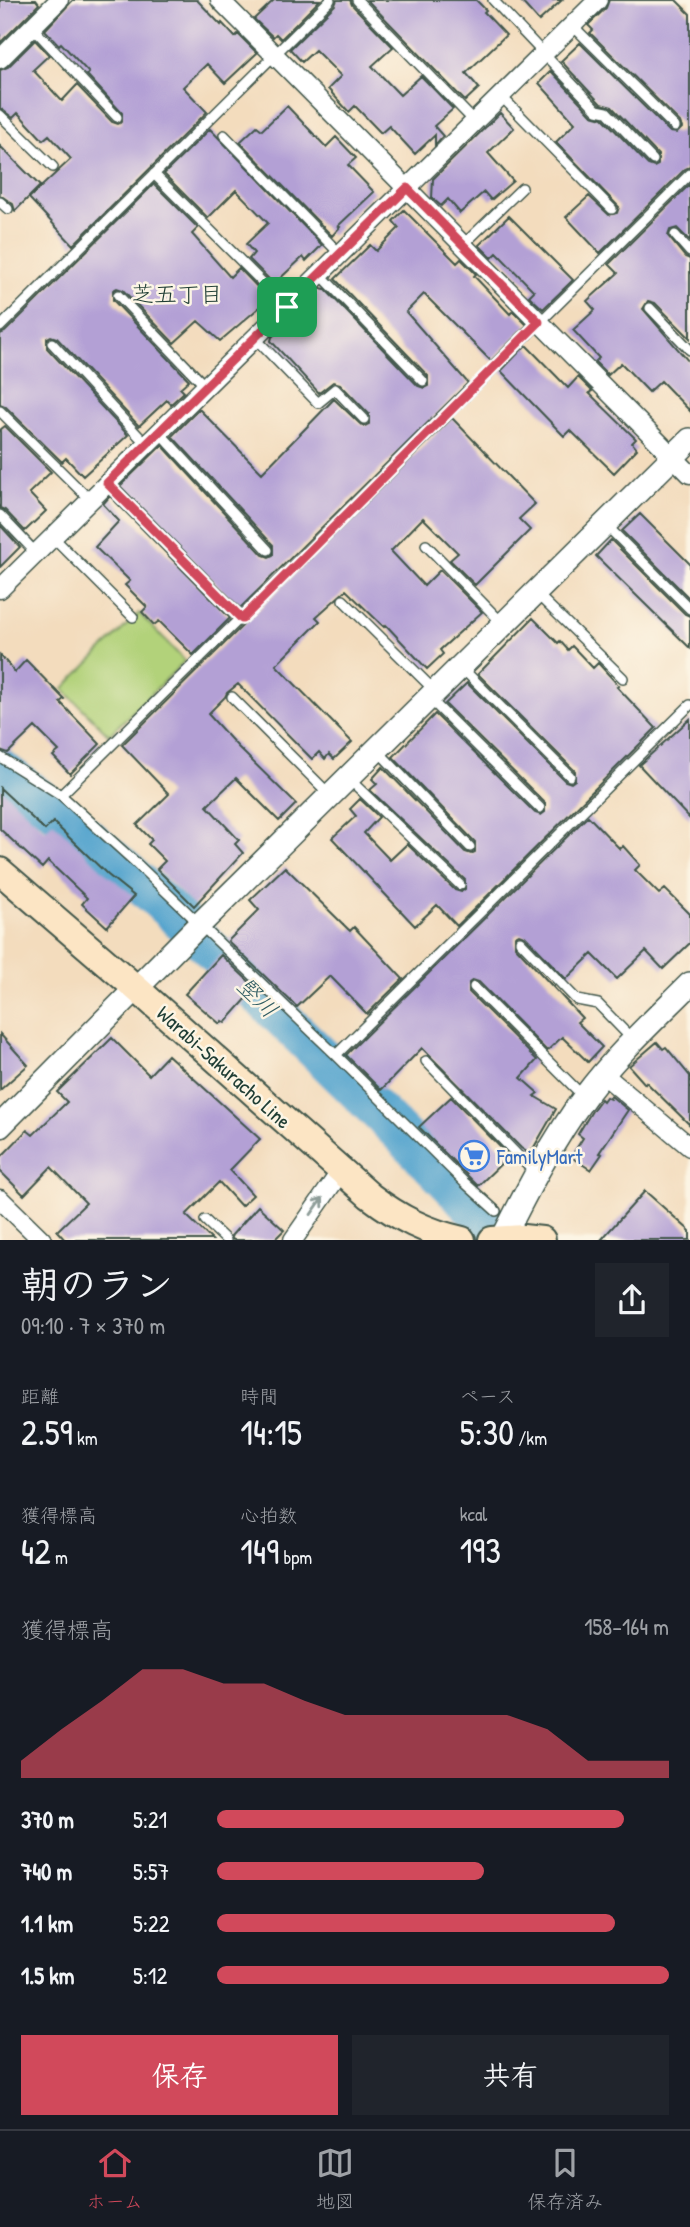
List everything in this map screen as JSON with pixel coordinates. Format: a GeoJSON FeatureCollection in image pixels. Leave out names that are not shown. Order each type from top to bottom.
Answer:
{"type":"FeatureCollection","features":[{"type":"Feature","properties":{"kind":"main road","name":"Warabi-Sakuracho Line"},"geometry":{"type":"LineString","coordinates":[[0,871],[341,1171],[394,1214],[418,1227],[462,1240]]}},
{"type":"Feature","properties":{"kind":"main road"},"geometry":{"type":"LineString","coordinates":[[500,1234],[542,1240]]}},
{"type":"Feature","properties":{"kind":"street"},"geometry":{"type":"LineString","coordinates":[[220,0],[690,474]]}},
{"type":"Feature","properties":{"kind":"street"},"geometry":{"type":"LineString","coordinates":[[0,589],[598,0]]}},
{"type":"Feature","properties":{"kind":"street"},"geometry":{"type":"LineString","coordinates":[[0,59],[53,2]]}},
{"type":"Feature","properties":{"kind":"street"},"geometry":{"type":"LineString","coordinates":[[0,1126],[194,930],[690,440]]}},
{"type":"Feature","properties":{"kind":"street"},"geometry":{"type":"LineString","coordinates":[[500,1234],[584,1098],[633,1040],[690,984]]}},
{"type":"Feature","properties":{"kind":"street"},"geometry":{"type":"LineString","coordinates":[[603,1074],[690,1147]]}},
{"type":"Feature","properties":{"kind":"street"},"geometry":{"type":"LineString","coordinates":[[293,1240],[341,1171]]}},
{"type":"Feature","properties":{"kind":"street"},"geometry":{"type":"LineString","coordinates":[[0,1199],[42,1240]]}},
{"type":"Feature","properties":{"kind":"lane"},"geometry":{"type":"LineString","coordinates":[[0,327],[330,0]]}},
{"type":"Feature","properties":{"kind":"lane"},"geometry":{"type":"LineString","coordinates":[[357,0],[475,122]]}},
{"type":"Feature","properties":{"kind":"lane"},"geometry":{"type":"LineString","coordinates":[[493,0],[597,110],[607,112],[653,160]]}},
{"type":"Feature","properties":{"kind":"lane"},"geometry":{"type":"LineString","coordinates":[[572,25],[675,127]]}},
{"type":"Feature","properties":{"kind":"lane"},"geometry":{"type":"LineString","coordinates":[[32,27],[117,117]]}},
{"type":"Feature","properties":{"kind":"lane"},"geometry":{"type":"LineString","coordinates":[[501,96],[611,209]]}},
{"type":"Feature","properties":{"kind":"lane"},"geometry":{"type":"LineString","coordinates":[[0,115],[52,167]]}},
{"type":"Feature","properties":{"kind":"lane"},"geometry":{"type":"LineString","coordinates":[[224,135],[340,254]]}},
{"type":"Feature","properties":{"kind":"lane"},"geometry":{"type":"LineString","coordinates":[[154,174],[287,307]]}},
{"type":"Feature","properties":{"kind":"lane"},"geometry":{"type":"LineString","coordinates":[[61,795],[690,174]]}},
{"type":"Feature","properties":{"kind":"lane"},"geometry":{"type":"LineString","coordinates":[[463,245],[522,188]]}},
{"type":"Feature","properties":{"kind":"lane"},"geometry":{"type":"LineString","coordinates":[[0,202],[8,209]]}},
{"type":"Feature","properties":{"kind":"lane"},"geometry":{"type":"LineString","coordinates":[[675,235],[690,252]]}},
{"type":"Feature","properties":{"kind":"lane"},"geometry":{"type":"LineString","coordinates":[[320,274],[423,381]]}},
{"type":"Feature","properties":{"kind":"lane"},"geometry":{"type":"LineString","coordinates":[[118,295],[206,387]]}},
{"type":"Feature","properties":{"kind":"lane"},"geometry":{"type":"LineString","coordinates":[[650,308],[690,350]]}},
{"type":"Feature","properties":{"kind":"lane"},"geometry":{"type":"LineString","coordinates":[[255,338],[318,403],[335,389],[364,419]]}},
{"type":"Feature","properties":{"kind":"lane"},"geometry":{"type":"LineString","coordinates":[[52,343],[268,550]]}},
{"type":"Feature","properties":{"kind":"lane"},"geometry":{"type":"LineString","coordinates":[[0,411],[90,500]]}},
{"type":"Feature","properties":{"kind":"lane"},"geometry":{"type":"LineString","coordinates":[[107,483],[242,619]]}},
{"type":"Feature","properties":{"kind":"lane"},"geometry":{"type":"LineString","coordinates":[[0,515],[36,553]]}},
{"type":"Feature","properties":{"kind":"lane"},"geometry":{"type":"LineString","coordinates":[[605,524],[690,609]]}},
{"type":"Feature","properties":{"kind":"lane"},"geometry":{"type":"LineString","coordinates":[[53,537],[133,617]]}},
{"type":"Feature","properties":{"kind":"lane"},"geometry":{"type":"LineString","coordinates":[[426,545],[503,625]]}},
{"type":"Feature","properties":{"kind":"lane"},"geometry":{"type":"LineString","coordinates":[[536,593],[623,678]]}},
{"type":"Feature","properties":{"kind":"lane"},"geometry":{"type":"LineString","coordinates":[[343,600],[540,808]]}},
{"type":"Feature","properties":{"kind":"lane"},"geometry":{"type":"LineString","coordinates":[[461,667],[570,776]]}},
{"type":"Feature","properties":{"kind":"lane"},"geometry":{"type":"LineString","coordinates":[[232,697],[330,795]]}},
{"type":"Feature","properties":{"kind":"lane"},"geometry":{"type":"LineString","coordinates":[[336,1055],[690,705]]}},
{"type":"Feature","properties":{"kind":"lane"},"geometry":{"type":"LineString","coordinates":[[376,750],[470,847]]}},
{"type":"Feature","properties":{"kind":"lane"},"geometry":{"type":"LineString","coordinates":[[0,757],[61,795],[194,930],[336,1055],[464,1182],[500,1234]]}},
{"type":"Feature","properties":{"kind":"lane"},"geometry":{"type":"LineString","coordinates":[[348,778],[460,885]]}},
{"type":"Feature","properties":{"kind":"lane"},"geometry":{"type":"LineString","coordinates":[[520,941],[577,1000],[598,1004],[633,1040]]}},
{"type":"Feature","properties":{"kind":"lane"},"geometry":{"type":"LineString","coordinates":[[474,987],[584,1098]]}},
{"type":"Feature","properties":{"kind":"lane"},"geometry":{"type":"LineString","coordinates":[[426,1061],[537,1175]]}},
{"type":"Feature","properties":{"kind":"lane"},"geometry":{"type":"LineString","coordinates":[[205,1220],[226,1240]]}},
{"type":"Feature","properties":{"kind":"green space"},"geometry":{"type":"Polygon","coordinates":[[[139,613],[185,661],[109,735],[63,689],[139,613]]]}},
{"type":"Feature","properties":{"kind":"building"},"geometry":{"type":"Polygon","coordinates":[[[0,0],[36,0],[39,4],[0,43],[0,0]]]}},
{"type":"Feature","properties":{"kind":"building"},"geometry":{"type":"Polygon","coordinates":[[[73,0],[197,0],[221,25],[222,23],[235,37],[238,34],[257,53],[225,83],[207,64],[183,87],[207,112],[73,245],[29,198],[71,159],[49,135],[43,140],[18,113],[13,118],[0,108],[0,70],[8,67],[35,40],[49,55],[33,70],[62,101],[77,85],[112,122],[122,122],[122,113],[87,75],[89,73],[45,30],[73,0]]]}},
{"type":"Feature","properties":{"kind":"building"},"geometry":{"type":"Polygon","coordinates":[[[274,0],[320,0],[281,39],[276,34],[273,37],[254,19],[274,0]]]}},
{"type":"Feature","properties":{"kind":"building"},"geometry":{"type":"Polygon","coordinates":[[[337,0],[350,0],[393,47],[372,66],[400,95],[421,76],[453,109],[434,126],[443,136],[435,145],[435,135],[415,154],[389,126],[381,133],[355,106],[349,112],[328,89],[341,76],[315,50],[302,62],[290,49],[337,0]]]}},
{"type":"Feature","properties":{"kind":"building"},"geometry":{"type":"Polygon","coordinates":[[[367,0],[476,0],[506,35],[466,73],[479,88],[465,101],[367,0]]]}},
{"type":"Feature","properties":{"kind":"building"},"geometry":{"type":"Polygon","coordinates":[[[520,0],[562,0],[539,21],[520,0]]]}},
{"type":"Feature","properties":{"kind":"building"},"geometry":{"type":"Polygon","coordinates":[[[609,0],[676,0],[690,14],[690,167],[600,253],[566,217],[589,196],[609,215],[617,213],[619,207],[556,142],[575,123],[539,83],[551,71],[592,115],[603,118],[648,165],[658,165],[658,155],[612,107],[601,104],[561,61],[580,43],[670,132],[677,133],[682,128],[680,122],[590,33],[593,30],[588,25],[606,8],[609,0]]]}},
{"type":"Feature","properties":{"kind":"building"},"geometry":{"type":"Polygon","coordinates":[[[287,106],[326,147],[336,137],[356,158],[348,165],[374,192],[338,226],[340,227],[332,236],[240,142],[257,126],[262,130],[287,106]]]}},
{"type":"Feature","properties":{"kind":"building"},"geometry":{"type":"Polygon","coordinates":[[[500,113],[514,128],[488,153],[513,181],[491,200],[484,192],[460,213],[448,199],[441,206],[432,198],[433,179],[500,113]]]}},
{"type":"Feature","properties":{"kind":"building"},"geometry":{"type":"Polygon","coordinates":[[[210,129],[322,245],[306,261],[303,257],[274,284],[249,259],[254,253],[246,244],[268,223],[236,190],[208,218],[164,174],[210,129]]]}},
{"type":"Feature","properties":{"kind":"building"},"geometry":{"type":"Polygon","coordinates":[[[0,146],[40,186],[15,211],[13,204],[0,195],[0,146]]]}},
{"type":"Feature","properties":{"kind":"building"},"geometry":{"type":"Polygon","coordinates":[[[154,184],[198,228],[192,234],[230,277],[239,268],[264,294],[262,296],[267,301],[220,341],[198,321],[174,343],[123,290],[113,290],[113,300],[189,380],[180,388],[184,392],[171,404],[167,400],[139,426],[57,338],[47,338],[47,348],[128,435],[83,476],[66,458],[62,462],[0,404],[0,334],[154,184]]]}},
{"type":"Feature","properties":{"kind":"building"},"geometry":{"type":"Polygon","coordinates":[[[690,184],[690,241],[677,228],[670,230],[668,236],[685,257],[690,259],[690,338],[655,303],[648,301],[643,309],[690,363],[690,411],[661,381],[649,392],[621,363],[608,375],[595,362],[599,358],[573,330],[595,310],[587,301],[618,273],[609,264],[690,184]]]}},
{"type":"Feature","properties":{"kind":"building"},"geometry":{"type":"Polygon","coordinates":[[[404,210],[457,263],[461,259],[510,314],[513,311],[527,325],[491,361],[424,294],[406,312],[468,383],[240,608],[120,486],[162,445],[263,555],[273,555],[273,545],[172,436],[199,409],[262,473],[334,399],[360,424],[369,424],[369,414],[340,384],[333,382],[319,393],[271,341],[321,288],[325,289],[418,386],[428,386],[428,376],[335,279],[370,245],[376,251],[399,228],[393,221],[404,210]]]}},
{"type":"Feature","properties":{"kind":"building"},"geometry":{"type":"Polygon","coordinates":[[[509,216],[573,280],[543,309],[529,296],[534,291],[497,253],[492,258],[479,245],[509,216]]]}},
{"type":"Feature","properties":{"kind":"building"},"geometry":{"type":"Polygon","coordinates":[[[526,345],[568,388],[578,377],[592,391],[589,393],[636,439],[632,443],[637,449],[614,473],[570,430],[564,436],[501,371],[526,345]]]}},
{"type":"Feature","properties":{"kind":"building"},"geometry":{"type":"Polygon","coordinates":[[[452,418],[535,504],[519,519],[530,530],[475,585],[450,560],[458,553],[423,518],[391,551],[424,586],[440,570],[482,612],[440,650],[443,654],[427,669],[386,625],[384,627],[346,590],[316,617],[320,621],[276,665],[352,742],[334,759],[329,754],[325,759],[319,752],[312,759],[238,684],[208,714],[296,804],[279,821],[236,778],[207,806],[239,840],[235,844],[243,853],[194,906],[157,869],[165,861],[148,844],[152,840],[137,825],[169,794],[122,745],[452,418]]]}},
{"type":"Feature","properties":{"kind":"building"},"geometry":{"type":"Polygon","coordinates":[[[5,426],[51,472],[29,493],[46,511],[25,531],[0,508],[0,430],[5,426]]]}},
{"type":"Feature","properties":{"kind":"building"},"geometry":{"type":"Polygon","coordinates":[[[110,496],[230,618],[193,655],[159,621],[154,625],[142,612],[147,607],[125,585],[130,581],[95,547],[119,521],[103,504],[110,496]]]}},
{"type":"Feature","properties":{"kind":"building"},"geometry":{"type":"Polygon","coordinates":[[[640,514],[690,564],[690,599],[622,531],[640,514]]]}},
{"type":"Feature","properties":{"kind":"building"},"geometry":{"type":"Polygon","coordinates":[[[0,525],[20,547],[0,567],[0,525]]]}},
{"type":"Feature","properties":{"kind":"building"},"geometry":{"type":"Polygon","coordinates":[[[611,540],[690,616],[690,648],[596,556],[611,540]]]}},
{"type":"Feature","properties":{"kind":"building"},"geometry":{"type":"Polygon","coordinates":[[[533,618],[558,643],[560,641],[568,650],[572,646],[593,668],[598,663],[656,728],[457,926],[437,905],[415,926],[332,838],[356,816],[350,809],[360,799],[379,817],[364,833],[390,860],[407,844],[455,890],[461,892],[465,889],[465,880],[370,790],[377,784],[372,779],[383,767],[465,852],[475,852],[475,842],[393,757],[435,714],[535,813],[541,815],[545,812],[545,803],[445,704],[467,683],[565,781],[571,783],[575,780],[575,771],[478,674],[533,618]]]}},
{"type":"Feature","properties":{"kind":"building"},"geometry":{"type":"Polygon","coordinates":[[[0,655],[15,672],[26,660],[64,699],[60,702],[100,744],[70,774],[53,756],[59,751],[35,727],[8,753],[0,750],[0,655]]]}},
{"type":"Feature","properties":{"kind":"building"},"geometry":{"type":"Polygon","coordinates":[[[690,719],[690,819],[639,765],[690,719]]]}},
{"type":"Feature","properties":{"kind":"building"},"geometry":{"type":"Polygon","coordinates":[[[0,788],[45,830],[53,822],[134,896],[107,927],[82,904],[87,898],[48,861],[42,868],[0,829],[0,788]]]}},
{"type":"Feature","properties":{"kind":"building"},"geometry":{"type":"Polygon","coordinates":[[[588,816],[620,849],[623,846],[640,865],[635,870],[659,894],[665,889],[690,914],[690,943],[663,969],[646,951],[617,979],[592,954],[566,979],[525,936],[515,936],[515,946],[582,1018],[577,1022],[602,1047],[588,1062],[562,1037],[547,1051],[479,982],[473,980],[469,983],[469,992],[537,1060],[521,1078],[538,1093],[534,1096],[556,1109],[530,1154],[422,1048],[381,1090],[346,1055],[588,816]]]}},
{"type":"Feature","properties":{"kind":"building"},"geometry":{"type":"Polygon","coordinates":[[[285,867],[350,931],[354,927],[403,979],[367,1014],[330,976],[297,1007],[228,941],[259,910],[250,900],[285,867]]]}},
{"type":"Feature","properties":{"kind":"building"},"geometry":{"type":"Polygon","coordinates":[[[221,955],[256,988],[225,1023],[222,1021],[220,1024],[185,994],[221,955]]]}},
{"type":"Feature","properties":{"kind":"building"},"geometry":{"type":"Polygon","coordinates":[[[0,1034],[28,1065],[0,1090],[0,1034]]]}},
{"type":"Feature","properties":{"kind":"building"},"geometry":{"type":"Polygon","coordinates":[[[112,1038],[149,1075],[168,1055],[260,1139],[230,1170],[253,1195],[241,1206],[219,1182],[186,1215],[212,1240],[65,1240],[57,1231],[86,1203],[51,1167],[24,1195],[0,1171],[0,1158],[27,1130],[33,1135],[67,1102],[57,1092],[112,1038]]]}},
{"type":"Feature","properties":{"kind":"building"},"geometry":{"type":"Polygon","coordinates":[[[657,1042],[663,1049],[666,1047],[690,1076],[690,1125],[629,1066],[657,1042]]]}},
{"type":"Feature","properties":{"kind":"building"},"geometry":{"type":"Polygon","coordinates":[[[611,1096],[628,1110],[599,1153],[602,1154],[591,1170],[571,1157],[583,1138],[578,1134],[592,1111],[601,1099],[610,1099],[611,1096]]]}},
{"type":"Feature","properties":{"kind":"building"},"geometry":{"type":"Polygon","coordinates":[[[451,1097],[509,1156],[478,1186],[419,1127],[451,1097]]]}},
{"type":"Feature","properties":{"kind":"building"},"geometry":{"type":"Polygon","coordinates":[[[645,1191],[690,1231],[690,1240],[601,1240],[645,1191]]]}},
{"type":"Feature","properties":{"kind":"building"},"geometry":{"type":"Polygon","coordinates":[[[258,1206],[284,1230],[274,1240],[233,1240],[231,1236],[258,1206]]]}},
{"type":"Feature","properties":{"kind":"waterway","name":"竪川"},"geometry":{"type":"LineString","coordinates":[[0,769],[109,855],[178,918],[392,1126],[503,1240]]}},
{"type":"Feature","properties":{"kind":"place","name":"FamilyMart"},"geometry":{"type":"Point","coordinates":[474,1156]}},
{"type":"Feature","properties":{"kind":"district","name":"芝五丁目"},"geometry":{"type":"Point","coordinates":[177,293]}},
{"type":"Feature","properties":{"kind":"route"},"geometry":{"type":"LineString","coordinates":[[407,188],[539,322],[242,619],[107,483],[287,307],[407,188]]}}]}
